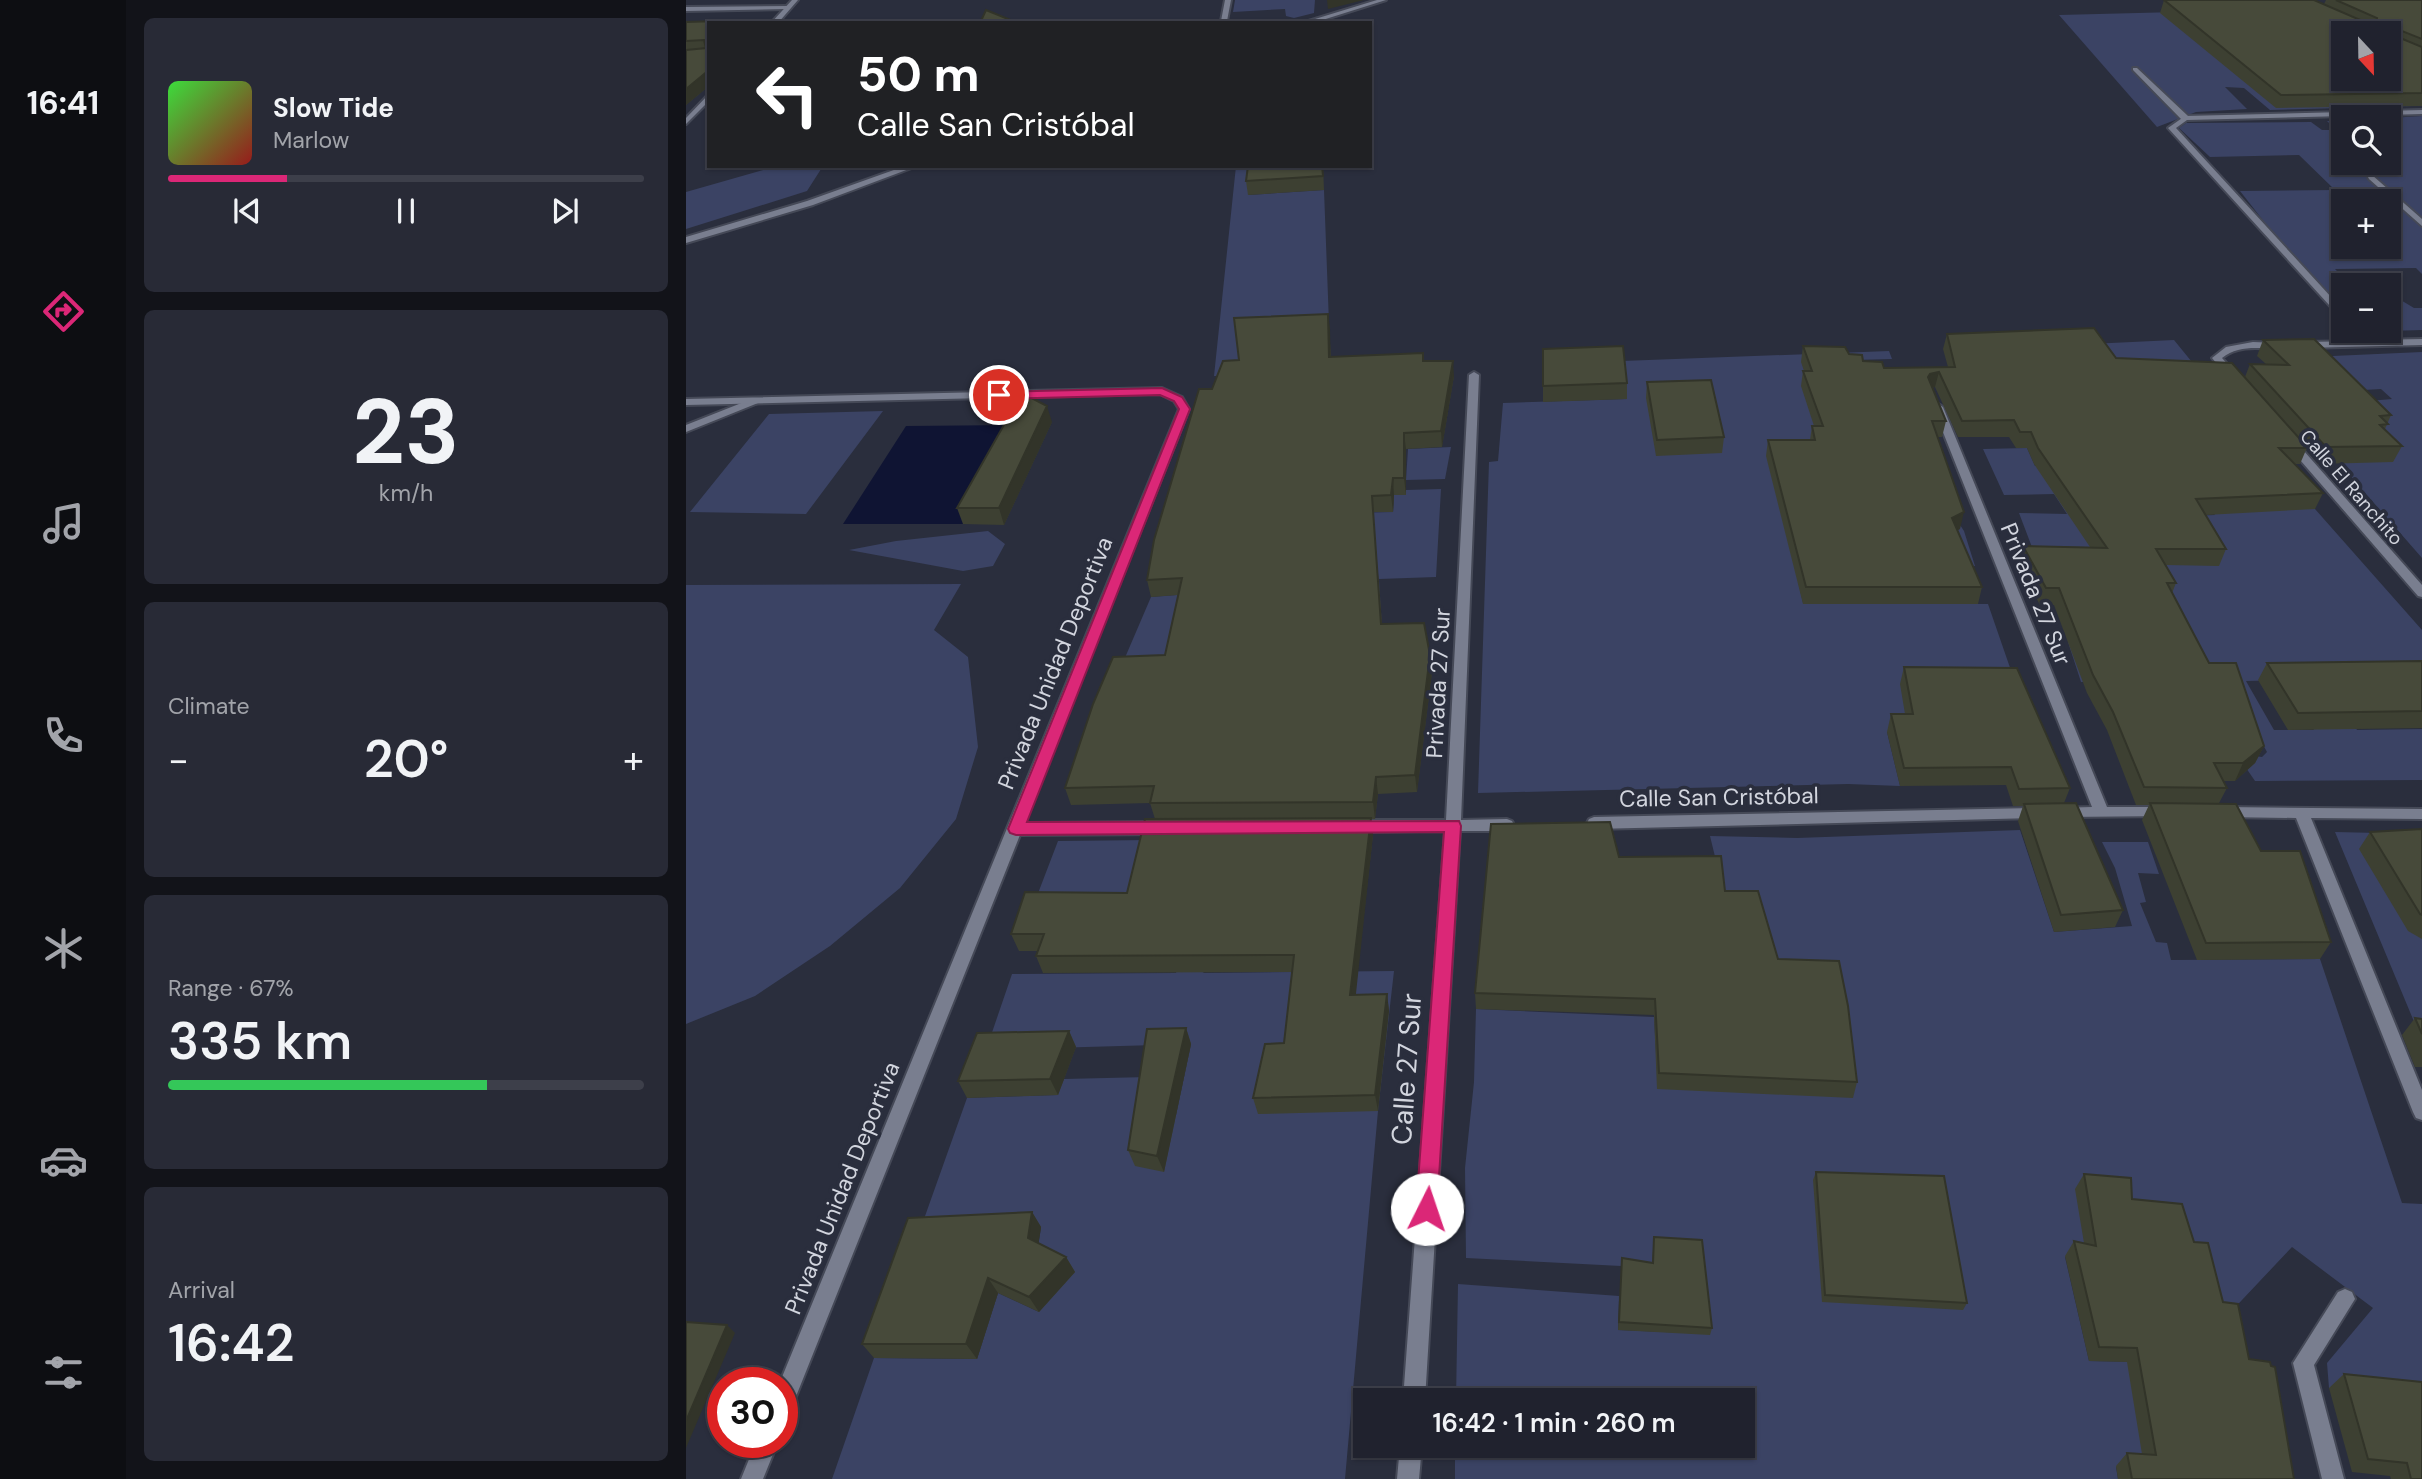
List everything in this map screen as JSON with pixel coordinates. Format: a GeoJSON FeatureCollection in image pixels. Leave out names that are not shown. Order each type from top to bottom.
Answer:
{"type":"FeatureCollection","features":[{"type":"Feature","properties":{"kind":"street"},"geometry":{"type":"LineString","coordinates":[[776,21],[794,0]]}},
{"type":"Feature","properties":{"kind":"street"},"geometry":{"type":"LineString","coordinates":[[1224,21],[1228,0]]}},
{"type":"Feature","properties":{"kind":"street"},"geometry":{"type":"LineString","coordinates":[[1312,21],[1383,0]]}},
{"type":"Feature","properties":{"kind":"street"},"geometry":{"type":"LineString","coordinates":[[686,9],[787,7]]}},
{"type":"Feature","properties":{"kind":"street"},"geometry":{"type":"LineString","coordinates":[[2135,69],[2185,118]]}},
{"type":"Feature","properties":{"kind":"street"},"geometry":{"type":"LineString","coordinates":[[686,122],[707,98]]}},
{"type":"Feature","properties":{"kind":"street"},"geometry":{"type":"LineString","coordinates":[[2331,302],[2172,128],[2185,118],[2422,112]]}},
{"type":"Feature","properties":{"kind":"street"},"geometry":{"type":"LineString","coordinates":[[686,240],[810,203],[907,168]]}},
{"type":"Feature","properties":{"kind":"street"},"geometry":{"type":"LineString","coordinates":[[2372,177],[2422,223]]}},
{"type":"Feature","properties":{"kind":"street"},"geometry":{"type":"LineString","coordinates":[[2244,389],[2217,358],[2222,352],[2237,346],[2422,342]]}},
{"type":"Feature","properties":{"kind":"street","name":"Privada 27 Sur"},"geometry":{"type":"LineString","coordinates":[[1453,826],[1474,375]]}},
{"type":"Feature","properties":{"kind":"street","name":"Privada Unidad Deportiva"},"geometry":{"type":"LineString","coordinates":[[686,402],[1162,391],[1178,399],[1185,409],[797,1367]]}},
{"type":"Feature","properties":{"kind":"street","name":"Privada 27 Sur"},"geometry":{"type":"LineString","coordinates":[[1932,392],[2102,812]]}},
{"type":"Feature","properties":{"kind":"street"},"geometry":{"type":"LineString","coordinates":[[686,429],[754,401]]}},
{"type":"Feature","properties":{"kind":"street","name":"Calle El Ranchito"},"geometry":{"type":"LineString","coordinates":[[2280,430],[2422,593]]}},
{"type":"Feature","properties":{"kind":"street","name":"Calle San Cristóbal"},"geometry":{"type":"LineString","coordinates":[[1577,823],[2182,812]]}},
{"type":"Feature","properties":{"kind":"street"},"geometry":{"type":"LineString","coordinates":[[2208,812],[2422,814]]}},
{"type":"Feature","properties":{"kind":"street"},"geometry":{"type":"LineString","coordinates":[[2301,813],[2422,1112]]}},
{"type":"Feature","properties":{"kind":"street"},"geometry":{"type":"LineString","coordinates":[[1344,827],[1522,824]]}},
{"type":"Feature","properties":{"kind":"street","name":"Calle 27 Sur"},"geometry":{"type":"LineString","coordinates":[[1415,1388],[1453,826]]}},
{"type":"Feature","properties":{"kind":"street"},"geometry":{"type":"LineString","coordinates":[[1016,829],[1180,828]]}},
{"type":"Feature","properties":{"kind":"street"},"geometry":{"type":"LineString","coordinates":[[2333,1479],[2302,1363],[2344,1299]]}},
{"type":"Feature","properties":{"kind":"street"},"geometry":{"type":"LineString","coordinates":[[752,1479],[761,1458]]}},
{"type":"Feature","properties":{"kind":"street"},"geometry":{"type":"LineString","coordinates":[[1408,1479],[1409,1458]]}},
{"type":"Feature","properties":{"kind":"shaded area"},"geometry":{"type":"Polygon","coordinates":[[[1235,0],[1315,0],[1314,13],[1294,18],[1286,16],[1285,9],[1233,12],[1235,0]]]}},
{"type":"Feature","properties":{"kind":"shaded area"},"geometry":{"type":"Polygon","coordinates":[[[2177,12],[2331,74],[2331,91],[2390,91],[2413,106],[2331,105],[2331,108],[2270,110],[2244,88],[2225,87],[2247,109],[2196,112],[2157,127],[2059,15],[2177,12]]]}},
{"type":"Feature","properties":{"kind":"shaded area"},"geometry":{"type":"Polygon","coordinates":[[[2422,116],[2422,274],[2416,268],[2335,269],[2339,273],[2331,273],[2331,302],[2302,270],[2240,191],[2331,190],[2331,259],[2401,259],[2401,189],[2334,189],[2299,155],[2210,157],[2179,128],[2186,123],[2311,122],[2322,130],[2331,130],[2331,175],[2401,175],[2401,117],[2422,116]]]}},
{"type":"Feature","properties":{"kind":"shaded area"},"geometry":{"type":"Polygon","coordinates":[[[770,168],[822,168],[807,191],[686,229],[686,192],[770,168]]]}},
{"type":"Feature","properties":{"kind":"shaded area"},"geometry":{"type":"Polygon","coordinates":[[[1236,168],[1252,168],[1249,195],[1324,190],[1330,350],[1225,376],[1214,376],[1236,168]]]}},
{"type":"Feature","properties":{"kind":"shaded area"},"geometry":{"type":"Polygon","coordinates":[[[2401,300],[2414,308],[2422,308],[2422,330],[2401,331],[2401,300]]]}},
{"type":"Feature","properties":{"kind":"shaded area"},"geometry":{"type":"Polygon","coordinates":[[[2174,340],[2205,378],[2111,373],[2090,344],[2174,340]]]}},
{"type":"Feature","properties":{"kind":"shaded area"},"geometry":{"type":"Polygon","coordinates":[[[1889,351],[1892,359],[1853,360],[1964,531],[1975,566],[1874,566],[1798,581],[1803,603],[1988,604],[2016,685],[1909,732],[1887,732],[1900,786],[1848,784],[1478,793],[1489,462],[1498,461],[1503,403],[1626,399],[1622,361],[1889,351]]]}},
{"type":"Feature","properties":{"kind":"shaded area"},"geometry":{"type":"Polygon","coordinates":[[[2422,352],[2422,558],[2339,463],[2357,402],[2392,399],[2381,389],[2346,391],[2310,357],[2422,352]]]}},
{"type":"Feature","properties":{"kind":"shaded area"},"geometry":{"type":"Polygon","coordinates":[[[883,411],[806,514],[690,512],[769,414],[883,411]]]}},
{"type":"Feature","properties":{"kind":"shaded area"},"geometry":{"type":"Polygon","coordinates":[[[1018,425],[963,524],[843,524],[906,426],[1018,425]]]}},
{"type":"Feature","properties":{"kind":"shaded area"},"geometry":{"type":"Polygon","coordinates":[[[1451,447],[1445,479],[1406,480],[1408,449],[1451,447]]]}},
{"type":"Feature","properties":{"kind":"shaded area"},"geometry":{"type":"Polygon","coordinates":[[[2027,448],[2035,466],[2128,464],[2190,516],[2215,515],[2186,470],[2315,509],[2422,630],[2422,678],[2328,680],[2357,730],[2422,729],[2422,780],[2255,781],[2242,762],[2246,755],[2262,757],[2267,752],[2254,728],[2185,681],[2081,682],[2068,642],[2182,644],[2038,563],[2019,513],[2067,514],[2054,494],[2004,495],[1983,449],[2027,448]],[[2286,680],[2246,681],[2274,730],[2314,730],[2286,680]]]}},
{"type":"Feature","properties":{"kind":"shaded area"},"geometry":{"type":"Polygon","coordinates":[[[1441,489],[1436,577],[1379,579],[1388,727],[1379,794],[1327,796],[1118,674],[1151,597],[1214,592],[1308,514],[1393,512],[1394,495],[1406,495],[1406,490],[1441,489]]]}},
{"type":"Feature","properties":{"kind":"shaded area"},"geometry":{"type":"Polygon","coordinates":[[[988,531],[1005,544],[993,566],[963,571],[849,550],[896,541],[988,531]]]}},
{"type":"Feature","properties":{"kind":"shaded area"},"geometry":{"type":"Polygon","coordinates":[[[961,584],[934,630],[968,657],[978,747],[956,819],[900,888],[830,946],[755,996],[686,1024],[686,585],[961,584]]]}},
{"type":"Feature","properties":{"kind":"shaded area"},"geometry":{"type":"Polygon","coordinates":[[[2020,830],[2054,932],[2132,926],[2115,868],[2102,842],[2148,842],[2159,874],[2138,873],[2146,902],[2140,903],[2156,942],[2167,943],[2171,960],[2320,959],[2402,1203],[2422,1204],[2422,1397],[2329,1388],[2327,1363],[2373,1308],[2292,1247],[2225,1318],[2087,1261],[2065,1257],[2089,1361],[2145,1362],[2145,1468],[2116,1467],[2118,1479],[1455,1479],[1455,1458],[1755,1458],[1755,1388],[1456,1388],[1458,1284],[1619,1296],[1618,1330],[1710,1334],[1652,1271],[1621,1266],[1466,1258],[1465,1168],[1474,1082],[1476,1009],[1654,1017],[1658,1089],[1775,976],[1723,909],[1719,873],[1710,836],[1797,838],[2020,830]]]}},
{"type":"Feature","properties":{"kind":"shaded area"},"geometry":{"type":"Polygon","coordinates":[[[2335,832],[2422,834],[2422,1036],[2420,1036],[2335,832]]]}},
{"type":"Feature","properties":{"kind":"shaded area"},"geometry":{"type":"Polygon","coordinates":[[[1150,840],[1133,910],[1032,909],[1058,841],[1150,840]]]}},
{"type":"Feature","properties":{"kind":"shaded area"},"geometry":{"type":"Polygon","coordinates":[[[1180,955],[1204,973],[1394,971],[1378,1111],[1345,1479],[832,1479],[874,1358],[977,1359],[998,1293],[1039,1312],[1037,1253],[1041,1228],[919,1233],[967,1098],[1057,1095],[1064,1079],[1148,1077],[1143,1117],[1176,1115],[1191,1044],[986,1050],[1012,974],[1176,973],[1180,955]]]}},
{"type":"Feature","properties":{"kind":"building"},"geometry":{"type":"Polygon","coordinates":[[[2164,0],[2314,0],[2362,21],[2331,21],[2331,91],[2401,91],[2401,38],[2422,47],[2422,93],[2281,95],[2164,0]]]}},
{"type":"Feature","properties":{"kind":"building"},"geometry":{"type":"Polygon","coordinates":[[[2336,0],[2422,0],[2422,39],[2401,31],[2401,21],[2376,21],[2377,18],[2336,0]]]}},
{"type":"Feature","properties":{"kind":"building"},"geometry":{"type":"Polygon","coordinates":[[[986,10],[1013,21],[981,21],[986,10]]]}},
{"type":"Feature","properties":{"kind":"building"},"geometry":{"type":"Polygon","coordinates":[[[707,21],[707,72],[686,89],[686,50],[706,48],[704,40],[686,41],[686,22],[707,21]]]}},
{"type":"Feature","properties":{"kind":"building"},"geometry":{"type":"Polygon","coordinates":[[[1248,168],[1322,168],[1323,176],[1246,181],[1248,168]]]}},
{"type":"Feature","properties":{"kind":"building"},"geometry":{"type":"Polygon","coordinates":[[[1328,314],[1329,357],[1423,353],[1423,361],[1453,361],[1441,431],[1404,433],[1404,478],[1393,478],[1391,495],[1372,496],[1381,624],[1424,623],[1430,655],[1415,775],[1376,777],[1373,802],[1150,803],[1154,786],[1065,788],[1093,704],[1113,657],[1165,655],[1182,578],[1147,580],[1154,540],[1199,389],[1212,389],[1223,361],[1239,360],[1234,318],[1328,314]]]}},
{"type":"Feature","properties":{"kind":"building"},"geometry":{"type":"Polygon","coordinates":[[[2094,328],[2116,358],[2232,363],[2308,448],[2279,448],[2323,493],[2196,499],[2226,549],[2156,549],[2176,583],[2167,583],[2209,663],[2236,663],[2264,746],[2243,763],[2214,763],[2227,788],[2144,787],[2113,712],[2093,675],[2059,588],[2046,588],[2023,546],[2107,548],[2038,448],[2031,432],[2020,432],[2014,420],[1962,421],[1939,372],[1928,377],[1946,421],[1932,421],[1964,512],[1952,518],[1982,587],[1806,587],[1768,440],[1815,440],[1812,426],[1823,426],[1803,371],[1812,371],[1803,346],[1845,347],[1849,354],[1862,355],[1863,361],[1882,362],[1884,368],[1955,367],[1947,334],[2094,328]]]}},
{"type":"Feature","properties":{"kind":"building"},"geometry":{"type":"Polygon","coordinates":[[[2314,339],[2391,415],[2380,416],[2388,424],[2380,425],[2402,446],[2326,447],[2250,364],[2289,365],[2263,340],[2314,339]]]}},
{"type":"Feature","properties":{"kind":"building"},"geometry":{"type":"Polygon","coordinates":[[[1623,346],[1627,383],[1543,386],[1543,349],[1623,346]]]}},
{"type":"Feature","properties":{"kind":"building"},"geometry":{"type":"Polygon","coordinates":[[[1711,380],[1724,437],[1657,440],[1647,382],[1711,380]]]}},
{"type":"Feature","properties":{"kind":"building"},"geometry":{"type":"Polygon","coordinates":[[[1022,393],[1047,406],[999,508],[957,508],[1022,393]]]}},
{"type":"Feature","properties":{"kind":"building"},"geometry":{"type":"Polygon","coordinates":[[[2422,661],[2422,711],[2298,713],[2267,663],[2422,661]]]}},
{"type":"Feature","properties":{"kind":"building"},"geometry":{"type":"Polygon","coordinates":[[[1904,667],[2017,668],[2070,788],[2019,789],[2011,767],[1904,768],[1891,714],[1913,714],[1904,667]]]}},
{"type":"Feature","properties":{"kind":"building"},"geometry":{"type":"Polygon","coordinates":[[[2076,803],[2123,910],[2061,915],[2024,804],[2076,803]]]}},
{"type":"Feature","properties":{"kind":"building"},"geometry":{"type":"Polygon","coordinates":[[[2150,803],[2236,804],[2261,851],[2300,851],[2331,942],[2206,943],[2150,803]]]}},
{"type":"Feature","properties":{"kind":"building"},"geometry":{"type":"Polygon","coordinates":[[[1371,818],[1350,995],[1387,994],[1375,1095],[1253,1098],[1265,1044],[1284,1043],[1294,955],[1036,956],[1044,934],[1011,934],[1025,892],[1127,893],[1145,819],[1371,818]]]}},
{"type":"Feature","properties":{"kind":"building"},"geometry":{"type":"Polygon","coordinates":[[[1610,822],[1619,857],[1721,856],[1725,891],[1758,891],[1778,959],[1839,961],[1848,1006],[1857,1082],[1659,1073],[1655,999],[1475,993],[1491,824],[1610,822]]]}},
{"type":"Feature","properties":{"kind":"building"},"geometry":{"type":"Polygon","coordinates":[[[2422,829],[2422,915],[2370,832],[2422,829]]]}},
{"type":"Feature","properties":{"kind":"building"},"geometry":{"type":"Polygon","coordinates":[[[2415,1018],[2422,1019],[2422,1034],[2415,1018]]]}},
{"type":"Feature","properties":{"kind":"building"},"geometry":{"type":"Polygon","coordinates":[[[1186,1028],[1157,1156],[1128,1150],[1147,1029],[1186,1028]]]}},
{"type":"Feature","properties":{"kind":"building"},"geometry":{"type":"Polygon","coordinates":[[[1069,1031],[1050,1079],[958,1081],[977,1033],[1069,1031]]]}},
{"type":"Feature","properties":{"kind":"building"},"geometry":{"type":"Polygon","coordinates":[[[1816,1172],[1944,1176],[1967,1303],[1825,1295],[1816,1172]]]}},
{"type":"Feature","properties":{"kind":"building"},"geometry":{"type":"Polygon","coordinates":[[[2084,1174],[2131,1178],[2132,1199],[2182,1204],[2194,1242],[2208,1243],[2223,1302],[2238,1304],[2249,1359],[2270,1362],[2271,1366],[2275,1367],[2294,1479],[2132,1479],[2127,1453],[2156,1455],[2137,1348],[2099,1347],[2074,1241],[2096,1246],[2084,1174]]]}},
{"type":"Feature","properties":{"kind":"building"},"geometry":{"type":"Polygon","coordinates":[[[1032,1212],[1028,1238],[1066,1257],[1029,1297],[988,1278],[966,1344],[862,1344],[908,1218],[1032,1212]]]}},
{"type":"Feature","properties":{"kind":"building"},"geometry":{"type":"Polygon","coordinates":[[[1654,1237],[1702,1240],[1712,1328],[1619,1322],[1622,1258],[1653,1263],[1654,1237]]]}},
{"type":"Feature","properties":{"kind":"building"},"geometry":{"type":"Polygon","coordinates":[[[686,1322],[727,1325],[707,1367],[686,1421],[686,1322]]]}},
{"type":"Feature","properties":{"kind":"building"},"geometry":{"type":"Polygon","coordinates":[[[2344,1374],[2422,1382],[2422,1479],[2411,1479],[2407,1463],[2368,1459],[2344,1374]]]}},
{"type":"Feature","properties":{"kind":"route"},"geometry":{"type":"LineString","coordinates":[[999,395],[1162,391],[1178,399],[1185,409],[1016,829],[1453,826],[1427,1209]]}}]}
